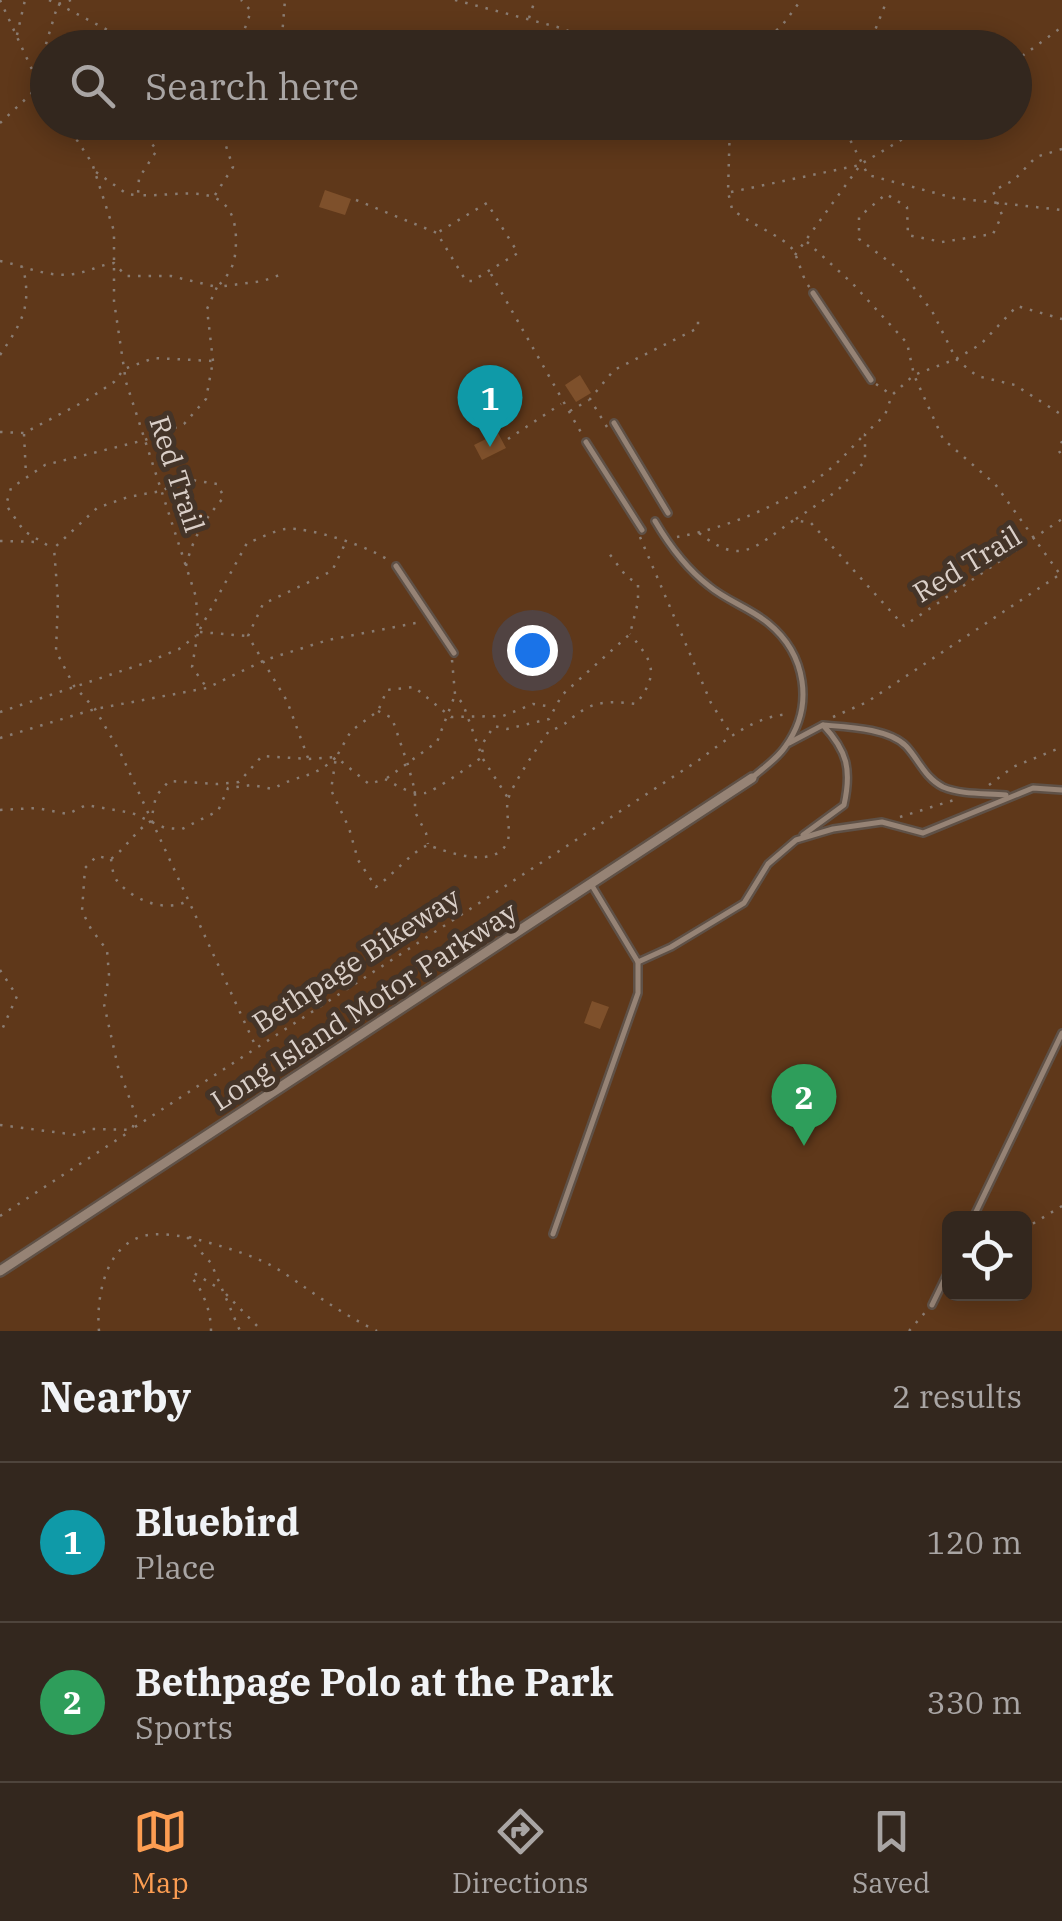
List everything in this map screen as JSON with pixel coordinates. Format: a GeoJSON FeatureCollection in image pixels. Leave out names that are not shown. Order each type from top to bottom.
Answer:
{"type":"FeatureCollection","features":[{"type":"Feature","properties":{"kind":"street","name":"Long Island Motor Parkway"},"geometry":{"type":"LineString","coordinates":[[0,1271],[752,778]]}},
{"type":"Feature","properties":{"kind":"lane"},"geometry":{"type":"LineString","coordinates":[[814,293],[871,380]]}},
{"type":"Feature","properties":{"kind":"lane"},"geometry":{"type":"LineString","coordinates":[[614,424],[668,513]]}},
{"type":"Feature","properties":{"kind":"lane"},"geometry":{"type":"LineString","coordinates":[[586,442],[640,532]]}},
{"type":"Feature","properties":{"kind":"lane"},"geometry":{"type":"LineString","coordinates":[[656,521],[666,538],[710,587],[767,622],[786,640],[799,664],[804,689],[801,715],[788,743]]}},
{"type":"Feature","properties":{"kind":"lane"},"geometry":{"type":"LineString","coordinates":[[396,566],[453,656]]}},
{"type":"Feature","properties":{"kind":"lane"},"geometry":{"type":"LineString","coordinates":[[638,962],[744,903],[768,864],[844,805],[844,748],[824,722]]}},
{"type":"Feature","properties":{"kind":"lane"},"geometry":{"type":"LineString","coordinates":[[752,778],[788,743],[824,722],[896,738],[909,749],[920,768],[941,786],[1012,796]]}},
{"type":"Feature","properties":{"kind":"lane"},"geometry":{"type":"LineString","coordinates":[[796,840],[882,822],[923,834],[1034,788],[1062,790]]}},
{"type":"Feature","properties":{"kind":"lane"},"geometry":{"type":"LineString","coordinates":[[554,1234],[638,994],[638,962],[592,884]]}},
{"type":"Feature","properties":{"kind":"lane"},"geometry":{"type":"LineString","coordinates":[[976,1211],[1062,1033]]}},
{"type":"Feature","properties":{"kind":"lane"},"geometry":{"type":"LineString","coordinates":[[932,1305],[942,1284]]}},
{"type":"Feature","properties":{"kind":"path"},"geometry":{"type":"LineString","coordinates":[[0,0],[30,67]]}},
{"type":"Feature","properties":{"kind":"path"},"geometry":{"type":"LineString","coordinates":[[16,36],[26,0]]}},
{"type":"Feature","properties":{"kind":"path"},"geometry":{"type":"LineString","coordinates":[[50,0],[108,30]]}},
{"type":"Feature","properties":{"kind":"path"},"geometry":{"type":"LineString","coordinates":[[58,4],[70,0]]}},
{"type":"Feature","properties":{"kind":"path"},"geometry":{"type":"LineString","coordinates":[[241,0],[251,11],[244,30]]}},
{"type":"Feature","properties":{"kind":"path"},"geometry":{"type":"LineString","coordinates":[[282,30],[285,0]]}},
{"type":"Feature","properties":{"kind":"path"},"geometry":{"type":"LineString","coordinates":[[455,0],[561,30]]}},
{"type":"Feature","properties":{"kind":"path"},"geometry":{"type":"LineString","coordinates":[[529,19],[535,0]]}},
{"type":"Feature","properties":{"kind":"path"},"geometry":{"type":"LineString","coordinates":[[777,30],[801,0]]}},
{"type":"Feature","properties":{"kind":"path"},"geometry":{"type":"LineString","coordinates":[[875,30],[887,0]]}},
{"type":"Feature","properties":{"kind":"path"},"geometry":{"type":"LineString","coordinates":[[49,30],[58,4]]}},
{"type":"Feature","properties":{"kind":"path"},"geometry":{"type":"LineString","coordinates":[[1032,48],[1062,26]]}},
{"type":"Feature","properties":{"kind":"path"},"geometry":{"type":"LineString","coordinates":[[0,122],[30,95]]}},
{"type":"Feature","properties":{"kind":"path","name":"Red Trail"},"geometry":{"type":"LineString","coordinates":[[76,140],[95,172],[114,231],[114,300],[124,369],[200,610],[192,667],[207,688]]}},
{"type":"Feature","properties":{"kind":"path"},"geometry":{"type":"LineString","coordinates":[[138,194],[139,178],[157,150],[148,140]]}},
{"type":"Feature","properties":{"kind":"path"},"geometry":{"type":"LineString","coordinates":[[214,196],[233,167],[224,140]]}},
{"type":"Feature","properties":{"kind":"path"},"geometry":{"type":"LineString","coordinates":[[729,140],[728,192],[732,209],[782,240],[814,293]]}},
{"type":"Feature","properties":{"kind":"path"},"geometry":{"type":"LineString","coordinates":[[849,140],[868,175],[954,198],[1062,210]]}},
{"type":"Feature","properties":{"kind":"path"},"geometry":{"type":"LineString","coordinates":[[728,192],[862,164],[901,140]]}},
{"type":"Feature","properties":{"kind":"path"},"geometry":{"type":"LineString","coordinates":[[1062,149],[1036,157],[1014,180],[994,191],[1002,215],[992,234],[942,242],[908,235],[907,207],[886,194],[858,217],[860,239],[900,270],[932,310],[956,358],[977,376],[1015,386],[1062,415]]}},
{"type":"Feature","properties":{"kind":"path"},"geometry":{"type":"LineString","coordinates":[[794,256],[862,164]]}},
{"type":"Feature","properties":{"kind":"path"},"geometry":{"type":"LineString","coordinates":[[54,548],[24,531],[6,505],[11,488],[45,465],[144,440],[184,424],[206,399],[213,362],[207,309],[217,287],[235,265],[236,237],[230,208],[214,196],[128,194],[95,172]]}},
{"type":"Feature","properties":{"kind":"path"},"geometry":{"type":"LineString","coordinates":[[356,200],[437,233],[466,281],[490,272],[518,254],[488,203],[437,233]]}},
{"type":"Feature","properties":{"kind":"path"},"geometry":{"type":"LineString","coordinates":[[807,242],[853,284],[907,343],[914,376],[944,439],[995,484],[1035,540],[1062,519]]}},
{"type":"Feature","properties":{"kind":"path"},"geometry":{"type":"LineString","coordinates":[[0,261],[44,274],[76,274],[98,265],[114,264],[126,276],[170,276],[217,287],[263,281],[285,273]]}},
{"type":"Feature","properties":{"kind":"path"},"geometry":{"type":"LineString","coordinates":[[0,355],[19,328],[28,292],[23,266]]}},
{"type":"Feature","properties":{"kind":"path"},"geometry":{"type":"LineString","coordinates":[[490,272],[586,442]]}},
{"type":"Feature","properties":{"kind":"path"},"geometry":{"type":"LineString","coordinates":[[666,538],[700,533],[761,511],[829,470],[885,415],[892,395],[914,376],[981,344],[1018,306],[1062,319]]}},
{"type":"Feature","properties":{"kind":"path"},"geometry":{"type":"LineString","coordinates":[[568,412],[590,399],[614,370],[698,328],[698,321]]}},
{"type":"Feature","properties":{"kind":"path"},"geometry":{"type":"LineString","coordinates":[[0,432],[24,433],[86,400],[114,382],[124,369],[154,358],[213,362]]}},
{"type":"Feature","properties":{"kind":"path"},"geometry":{"type":"LineString","coordinates":[[871,380],[892,395]]}},
{"type":"Feature","properties":{"kind":"path"},"geometry":{"type":"LineString","coordinates":[[590,399],[607,428]]}},
{"type":"Feature","properties":{"kind":"path"},"geometry":{"type":"LineString","coordinates":[[508,439],[562,403]]}},
{"type":"Feature","properties":{"kind":"path"},"geometry":{"type":"LineString","coordinates":[[24,433],[26,475]]}},
{"type":"Feature","properties":{"kind":"path"},"geometry":{"type":"LineString","coordinates":[[700,533],[722,551],[748,550],[837,491],[865,461],[865,434]]}},
{"type":"Feature","properties":{"kind":"path"},"geometry":{"type":"LineString","coordinates":[[1062,441],[1062,456]]}},
{"type":"Feature","properties":{"kind":"path"},"geometry":{"type":"LineString","coordinates":[[54,548],[97,508],[128,496],[161,491],[186,479],[217,484],[224,497],[192,542],[186,566]]}},
{"type":"Feature","properties":{"kind":"path","name":"Red Trail"},"geometry":{"type":"LineString","coordinates":[[794,520],[810,523],[904,626],[1035,540],[1061,575]]}},
{"type":"Feature","properties":{"kind":"path"},"geometry":{"type":"LineString","coordinates":[[0,712],[179,650],[198,632],[247,543],[285,529],[327,534],[345,544],[376,550],[396,566]]}},
{"type":"Feature","properties":{"kind":"path"},"geometry":{"type":"LineString","coordinates":[[640,532],[712,704],[732,735]]}},
{"type":"Feature","properties":{"kind":"path"},"geometry":{"type":"LineString","coordinates":[[1,544],[38,542]]}},
{"type":"Feature","properties":{"kind":"path"},"geometry":{"type":"LineString","coordinates":[[248,636],[263,604],[332,571],[345,544]]}},
{"type":"Feature","properties":{"kind":"path"},"geometry":{"type":"LineString","coordinates":[[54,548],[56,651],[74,686],[94,710],[120,754],[256,1048]]}},
{"type":"Feature","properties":{"kind":"path"},"geometry":{"type":"LineString","coordinates":[[482,757],[483,743],[494,726],[507,730],[549,719],[562,695],[630,634],[638,584],[626,576],[608,552]]}},
{"type":"Feature","properties":{"kind":"path"},"geometry":{"type":"LineString","coordinates":[[824,722],[867,702],[1061,575]]}},
{"type":"Feature","properties":{"kind":"path"},"geometry":{"type":"LineString","coordinates":[[0,738],[94,710],[207,688],[265,660],[328,640],[432,620]]}},
{"type":"Feature","properties":{"kind":"path"},"geometry":{"type":"LineString","coordinates":[[198,632],[248,636]]}},
{"type":"Feature","properties":{"kind":"path"},"geometry":{"type":"LineString","coordinates":[[336,757],[331,790],[349,828],[358,860],[376,887],[398,872],[416,850],[428,845],[457,856],[484,856],[500,851],[508,840],[508,798],[548,731],[567,726],[585,708],[608,702],[636,704],[645,692],[653,670],[650,658],[630,634]]}},
{"type":"Feature","properties":{"kind":"path"},"geometry":{"type":"LineString","coordinates":[[248,636],[287,701],[309,759]]}},
{"type":"Feature","properties":{"kind":"path"},"geometry":{"type":"LineString","coordinates":[[453,656],[456,694],[482,757],[508,798]]}},
{"type":"Feature","properties":{"kind":"path"},"geometry":{"type":"LineString","coordinates":[[0,810],[36,808],[68,814],[86,805],[132,812],[165,828],[182,829],[218,811],[228,788],[252,785],[272,789],[289,778],[320,774],[336,757],[351,731],[378,711],[388,690],[414,687],[452,717],[503,716],[534,704],[554,707]]}},
{"type":"Feature","properties":{"kind":"path"},"geometry":{"type":"LineString","coordinates":[[111,859],[125,848],[133,832],[151,820],[156,796],[169,781],[239,782],[262,756],[336,757],[369,784],[385,779],[437,742],[456,694]]}},
{"type":"Feature","properties":{"kind":"path"},"geometry":{"type":"LineString","coordinates":[[378,711],[392,718],[415,791],[415,812],[428,845]]}},
{"type":"Feature","properties":{"kind":"path","name":"Bethpage Bikeway"},"geometry":{"type":"LineString","coordinates":[[0,1216],[732,735],[762,718],[801,715]]}},
{"type":"Feature","properties":{"kind":"path"},"geometry":{"type":"LineString","coordinates":[[882,822],[979,793],[1012,767],[1062,747]]}},
{"type":"Feature","properties":{"kind":"path"},"geometry":{"type":"LineString","coordinates":[[385,779],[426,793],[482,757]]}},
{"type":"Feature","properties":{"kind":"path"},"geometry":{"type":"LineString","coordinates":[[0,1125],[76,1135],[91,1129],[132,1130],[136,1116],[118,1066],[104,1004],[109,975],[107,950],[82,911],[85,868],[97,856],[111,859]]}},
{"type":"Feature","properties":{"kind":"path"},"geometry":{"type":"LineString","coordinates":[[111,859],[115,880],[131,893],[170,906],[188,900]]}},
{"type":"Feature","properties":{"kind":"path"},"geometry":{"type":"LineString","coordinates":[[0,970],[18,996],[0,1034]]}},
{"type":"Feature","properties":{"kind":"path"},"geometry":{"type":"LineString","coordinates":[[1032,1225],[1062,1206]]}},
{"type":"Feature","properties":{"kind":"path"},"geometry":{"type":"LineString","coordinates":[[187,1236],[211,1263],[240,1331]]}},
{"type":"Feature","properties":{"kind":"path"},"geometry":{"type":"LineString","coordinates":[[99,1331],[96,1305],[100,1286],[126,1246],[139,1237],[187,1236],[282,1271],[339,1312],[377,1331]]}},
{"type":"Feature","properties":{"kind":"path"},"geometry":{"type":"LineString","coordinates":[[211,1331],[211,1318],[193,1279],[194,1273],[222,1290],[262,1331]]}},
{"type":"Feature","properties":{"kind":"path"},"geometry":{"type":"LineString","coordinates":[[909,1331],[932,1305]]}},
{"type":"Feature","properties":{"kind":"shaded area"},"geometry":{"type":"Polygon","coordinates":[[[0,0],[1062,0],[1062,1331],[0,1331],[0,0]]]}},
{"type":"Feature","properties":{"kind":"building"},"geometry":{"type":"Polygon","coordinates":[[[325,190],[351,199],[345,215],[319,207],[325,190]]]}},
{"type":"Feature","properties":{"kind":"building"},"geometry":{"type":"Polygon","coordinates":[[[580,375],[591,393],[576,402],[565,385],[580,375]]]}},
{"type":"Feature","properties":{"kind":"building"},"geometry":{"type":"Polygon","coordinates":[[[498,433],[506,448],[482,460],[474,445],[498,433]]]}},
{"type":"Feature","properties":{"kind":"building"},"geometry":{"type":"Polygon","coordinates":[[[592,1001],[609,1007],[600,1029],[584,1023],[592,1001]]]}},
{"type":"Feature","properties":{"kind":"place","name":"Bluebird"},"geometry":{"type":"Point","coordinates":[490,447]}},
{"type":"Feature","properties":{"kind":"place","name":"Bethpage Polo at the Park"},"geometry":{"type":"Point","coordinates":[804,1146]}}]}
